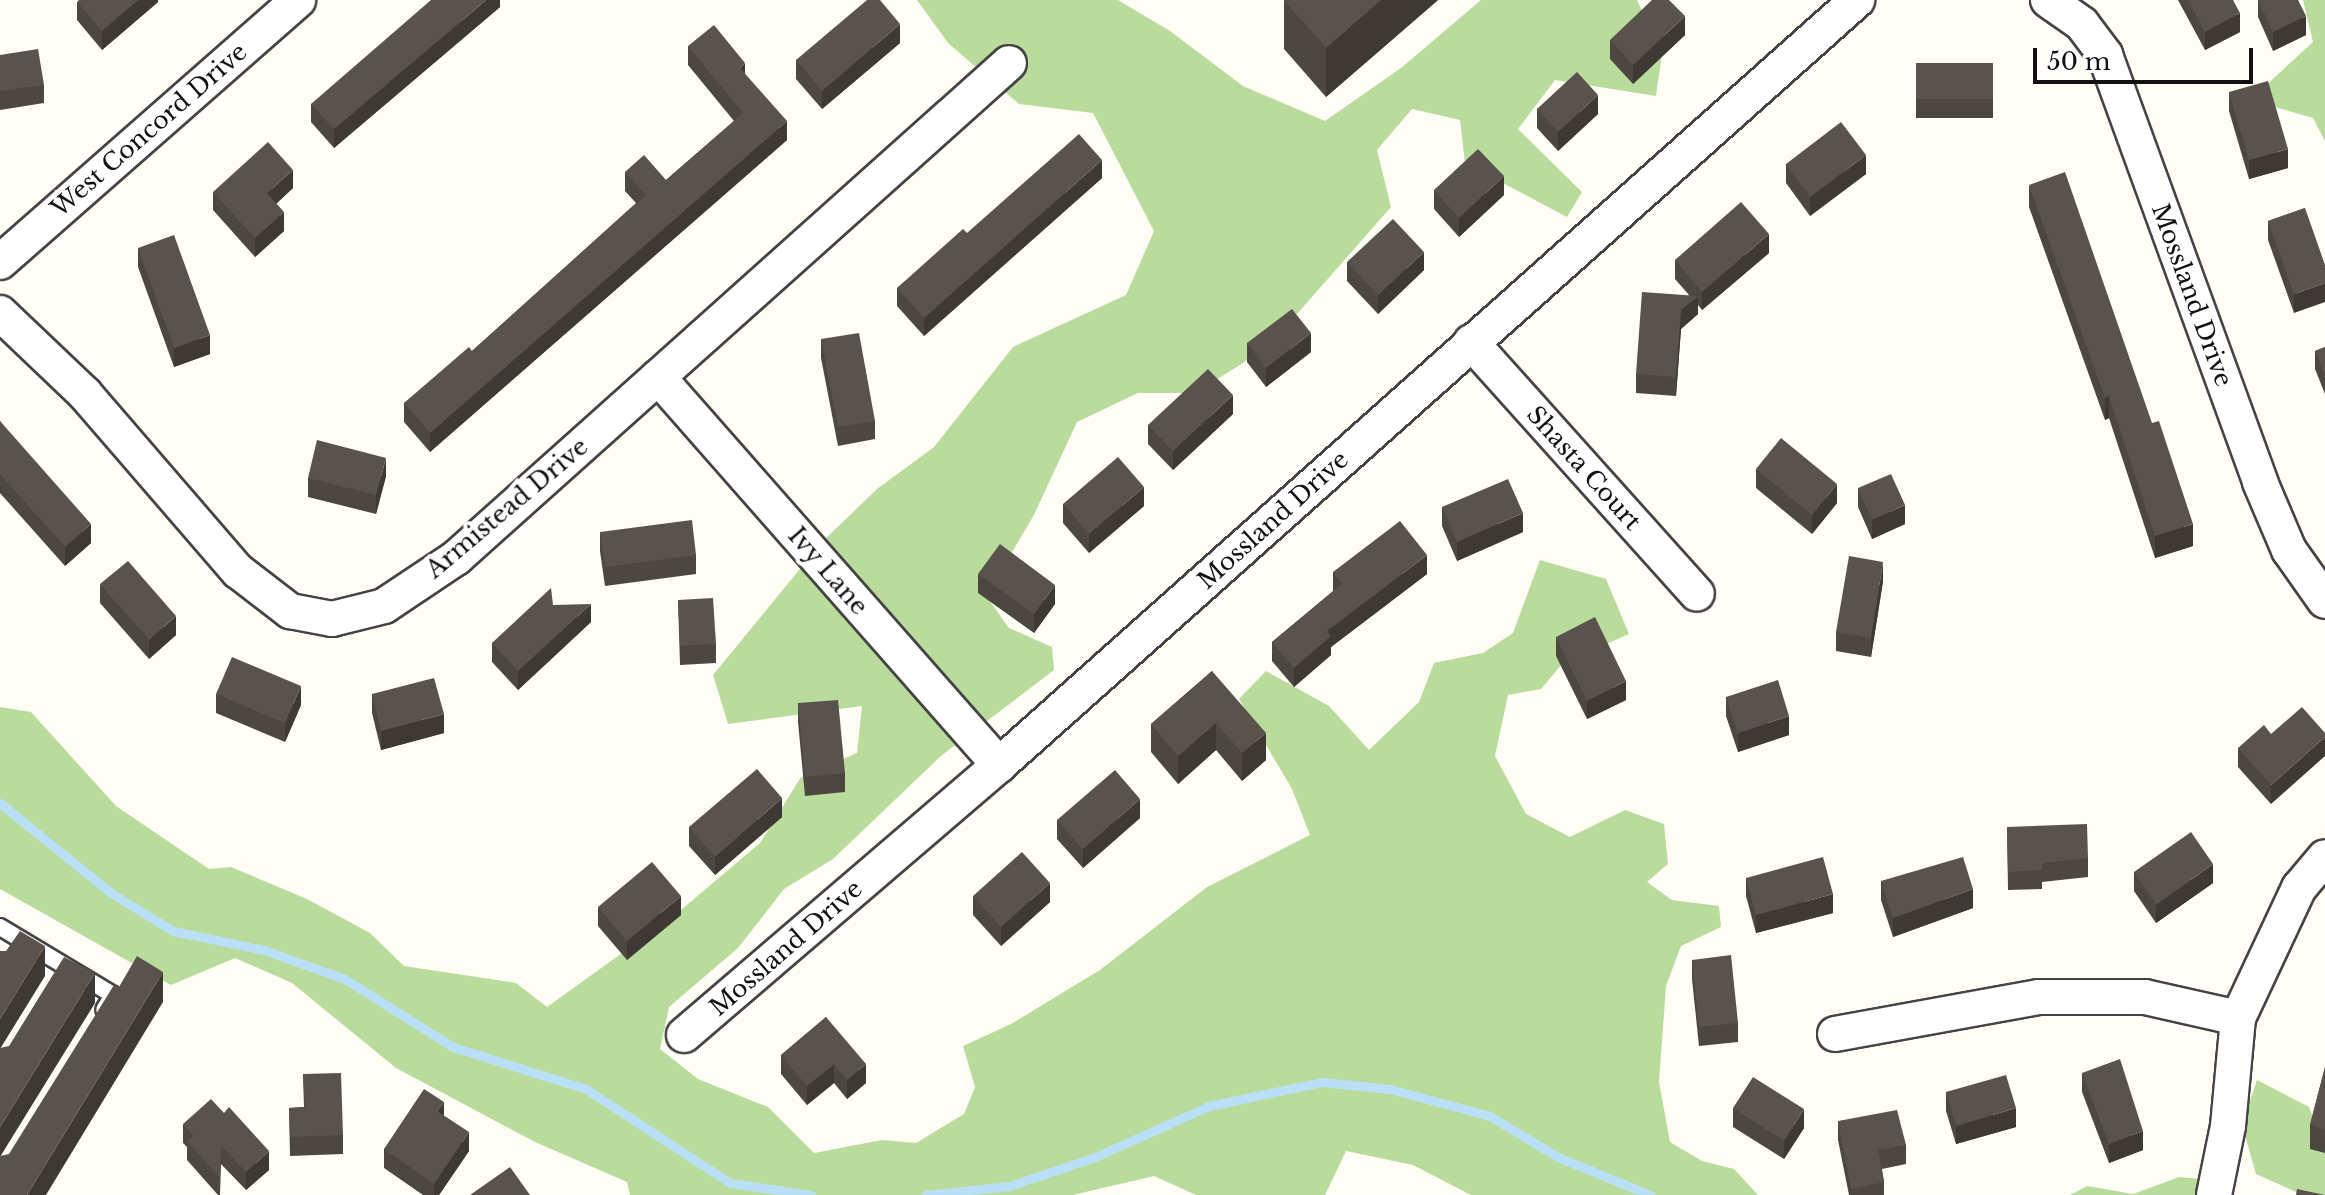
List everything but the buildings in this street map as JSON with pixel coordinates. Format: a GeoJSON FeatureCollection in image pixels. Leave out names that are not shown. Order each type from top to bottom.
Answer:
{"type":"FeatureCollection","features":[{"type":"Feature","properties":{"kind":"street","name":"West Concord Drive"},"geometry":{"type":"LineString","coordinates":[[0,262],[298,0]]}},
{"type":"Feature","properties":{"kind":"street","name":"Mossland Drive"},"geometry":{"type":"LineString","coordinates":[[684,1035],[999,765],[1857,0]]}},
{"type":"Feature","properties":{"kind":"street","name":"Mossland Drive"},"geometry":{"type":"LineString","coordinates":[[2048,0],[2082,24],[2105,55],[2260,482],[2289,550],[2325,601]]}},
{"type":"Feature","properties":{"kind":"street","name":"Armistead Drive"},"geometry":{"type":"LineString","coordinates":[[0,313],[85,394],[238,571],[290,611],[332,619],[384,606],[456,558],[1009,63]]}},
{"type":"Feature","properties":{"kind":"street","name":"Shasta Court"},"geometry":{"type":"LineString","coordinates":[[1471,342],[1697,594]]}},
{"type":"Feature","properties":{"kind":"street","name":"Ivy Lane"},"geometry":{"type":"LineString","coordinates":[[658,377],[999,765]]}},
{"type":"Feature","properties":{"kind":"street"},"geometry":{"type":"LineString","coordinates":[[2214,1195],[2228,1126],[2238,1018],[2299,888],[2325,857]]}},
{"type":"Feature","properties":{"kind":"street"},"geometry":{"type":"LineString","coordinates":[[1835,1034],[2039,997],[2145,997],[2238,1018]]}},
{"type":"Feature","properties":{"kind":"lane"},"geometry":{"type":"LineString","coordinates":[[0,927],[17,944],[60,972],[113,995],[96,1021]]}},
{"type":"Feature","properties":{"kind":"green space"},"geometry":{"type":"Polygon","coordinates":[[[917,0],[1118,0],[1170,31],[1243,86],[1325,121],[1401,68],[1481,0],[1637,0],[1662,54],[1656,96],[1555,80],[1518,129],[1582,192],[1567,217],[1465,163],[1460,120],[1412,109],[1377,150],[1391,207],[1290,322],[1243,363],[1195,393],[1138,393],[1077,422],[1034,515],[986,596],[1009,628],[1052,647],[1054,670],[941,756],[833,859],[784,889],[738,948],[669,1007],[660,1049],[698,1079],[768,1107],[814,1153],[882,1140],[916,1143],[964,1114],[975,1087],[963,1046],[1011,1024],[1100,970],[1207,887],[1310,835],[1292,789],[1239,699],[1266,671],[1329,706],[1369,750],[1419,702],[1434,663],[1483,653],[1513,633],[1540,560],[1606,579],[1629,634],[1563,663],[1541,689],[1508,695],[1495,756],[1526,814],[1570,837],[1625,810],[1664,824],[1668,864],[1647,882],[1672,900],[1719,906],[1721,927],[1681,946],[1666,986],[1659,1082],[1670,1142],[1702,1161],[1734,1169],[1758,1195],[1471,1195],[1413,1165],[1346,1151],[1325,1195],[1196,1195],[1154,1176],[1073,1195],[630,1195],[627,1182],[535,1142],[396,1068],[292,983],[235,958],[171,985],[0,889],[0,707],[31,712],[116,806],[209,869],[231,867],[307,899],[370,933],[404,966],[516,983],[547,1007],[675,915],[760,843],[801,777],[857,753],[862,706],[728,724],[713,675],[822,542],[877,489],[934,447],[1013,347],[1126,295],[1154,231],[1093,113],[1019,104],[948,43],[917,0]]]}},
{"type":"Feature","properties":{"kind":"green space"},"geometry":{"type":"Polygon","coordinates":[[[2303,0],[2325,0],[2325,141],[2313,118],[2250,100],[2313,42],[2303,0]]]}},
{"type":"Feature","properties":{"kind":"green space"},"geometry":{"type":"Polygon","coordinates":[[[2257,1080],[2309,1107],[2325,1150],[2325,1195],[2303,1195],[2256,1174],[2242,1125],[2257,1080]]]}},
{"type":"Feature","properties":{"kind":"green space"},"geometry":{"type":"Polygon","coordinates":[[[2179,1177],[2201,1179],[2196,1195],[2070,1195],[2087,1186],[2133,1194],[2179,1177]]]}},
{"type":"Feature","properties":{"kind":"waterway"},"geometry":{"type":"LineString","coordinates":[[0,803],[111,893],[173,931],[264,950],[345,979],[453,1047],[586,1089],[730,1183],[811,1195]]}},
{"type":"Feature","properties":{"kind":"waterway"},"geometry":{"type":"LineString","coordinates":[[926,1195],[1009,1186],[1095,1157],[1209,1106],[1322,1082],[1390,1089],[1490,1116],[1558,1157],[1650,1195]]}}]}
